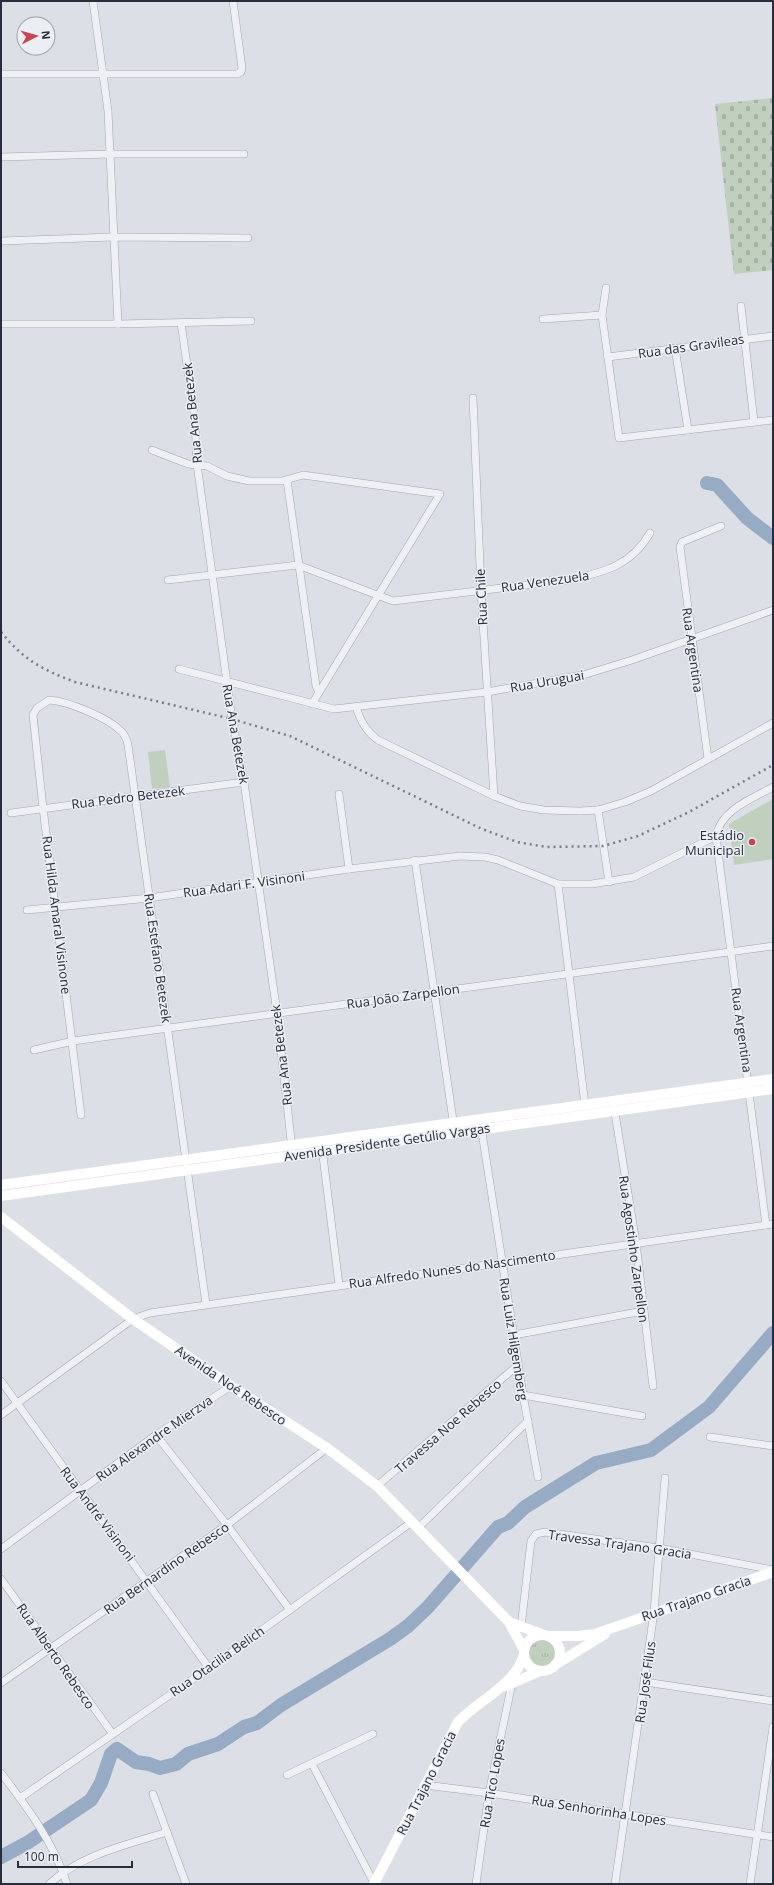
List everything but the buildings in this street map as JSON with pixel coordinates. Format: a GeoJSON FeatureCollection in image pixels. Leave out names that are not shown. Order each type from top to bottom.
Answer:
{"type":"FeatureCollection","features":[{"type":"Feature","properties":{"kind":"main road","name":"Avenida Presidente Getúlio Vargas"},"geometry":{"type":"LineString","coordinates":[[1,1185],[186,1160],[292,1150],[454,1129],[749,1087],[773,1079]]}},
{"type":"Feature","properties":{"kind":"main road","name":"Avenida Presidente Getúlio Vargas"},"geometry":{"type":"LineString","coordinates":[[749,1087],[773,1089]]}},
{"type":"Feature","properties":{"kind":"main road","name":"Avenida Presidente Getúlio Vargas"},"geometry":{"type":"LineString","coordinates":[[481,1125],[585,1105],[614,1106]]}},
{"type":"Feature","properties":{"kind":"main road","name":"Avenida Presidente Getúlio Vargas"},"geometry":{"type":"LineString","coordinates":[[1,1196],[188,1171],[292,1150]]}},
{"type":"Feature","properties":{"kind":"main road","name":"Avenida Noé Rebesco"},"geometry":{"type":"LineString","coordinates":[[1,1217],[133,1319],[231,1386],[327,1448],[377,1486],[508,1622]]}},
{"type":"Feature","properties":{"kind":"main road","name":"Rua Trajano Gracia"},"geometry":{"type":"LineString","coordinates":[[546,1635],[578,1636],[595,1634],[773,1571]]}},
{"type":"Feature","properties":{"kind":"main road"},"geometry":{"type":"LineString","coordinates":[[508,1622],[554,1639],[559,1649],[558,1660],[555,1665],[545,1670],[540,1670],[529,1666],[524,1652],[508,1622]]}},
{"type":"Feature","properties":{"kind":"main road","name":"Rua Trajano Gracia"},"geometry":{"type":"LineString","coordinates":[[555,1665],[619,1626]]}},
{"type":"Feature","properties":{"kind":"main road"},"geometry":{"type":"LineString","coordinates":[[524,1652],[529,1640],[533,1637],[546,1635]]}},
{"type":"Feature","properties":{"kind":"main road","name":"Rua Trajano Gracia"},"geometry":{"type":"LineString","coordinates":[[374,1883],[458,1722],[468,1711],[516,1672],[524,1652]]}},
{"type":"Feature","properties":{"kind":"main road","name":"Rua Trajano Gracia"},"geometry":{"type":"LineString","coordinates":[[491,1693],[540,1670]]}},
{"type":"Feature","properties":{"kind":"street"},"geometry":{"type":"LineString","coordinates":[[93,1],[108,111],[118,324]]}},
{"type":"Feature","properties":{"kind":"street"},"geometry":{"type":"LineString","coordinates":[[1,74],[237,74],[241,72],[242,68],[233,1]]}},
{"type":"Feature","properties":{"kind":"street"},"geometry":{"type":"LineString","coordinates":[[1,157],[110,154],[244,154]]}},
{"type":"Feature","properties":{"kind":"street"},"geometry":{"type":"LineString","coordinates":[[1,241],[114,237],[248,238]]}},
{"type":"Feature","properties":{"kind":"street"},"geometry":{"type":"LineString","coordinates":[[606,288],[602,315],[619,438],[773,420]]}},
{"type":"Feature","properties":{"kind":"street"},"geometry":{"type":"LineString","coordinates":[[741,306],[754,422]]}},
{"type":"Feature","properties":{"kind":"street"},"geometry":{"type":"LineString","coordinates":[[543,319],[602,315]]}},
{"type":"Feature","properties":{"kind":"street"},"geometry":{"type":"LineString","coordinates":[[1,324],[118,324],[251,321]]}},
{"type":"Feature","properties":{"kind":"street","name":"Rua Ana Betezek"},"geometry":{"type":"LineString","coordinates":[[181,323],[195,420],[197,464],[212,575],[227,681],[244,782],[277,1014],[292,1150]]}},
{"type":"Feature","properties":{"kind":"street","name":"Rua das Gravileas"},"geometry":{"type":"LineString","coordinates":[[608,357],[773,336]]}},
{"type":"Feature","properties":{"kind":"street"},"geometry":{"type":"LineString","coordinates":[[675,348],[688,430]]}},
{"type":"Feature","properties":{"kind":"street","name":"Rua Chile"},"geometry":{"type":"LineString","coordinates":[[473,398],[481,590],[494,796]]}},
{"type":"Feature","properties":{"kind":"street"},"geometry":{"type":"LineString","coordinates":[[152,450],[188,464],[207,466],[227,476],[249,482],[287,480],[303,475],[440,494],[312,704]]}},
{"type":"Feature","properties":{"kind":"street"},"geometry":{"type":"LineString","coordinates":[[287,480],[316,686],[320,692]]}},
{"type":"Feature","properties":{"kind":"street","name":"Rua Argentina"},"geometry":{"type":"LineString","coordinates":[[708,759],[680,547],[682,542],[721,526]]}},
{"type":"Feature","properties":{"kind":"street","name":"Rua Venezuela"},"geometry":{"type":"LineString","coordinates":[[298,565],[378,594],[393,601],[569,580],[598,573],[632,557],[642,546],[650,533]]}},
{"type":"Feature","properties":{"kind":"street"},"geometry":{"type":"LineString","coordinates":[[168,580],[298,565]]}},
{"type":"Feature","properties":{"kind":"street","name":"Rua Uruguai"},"geometry":{"type":"LineString","coordinates":[[179,669],[334,709],[356,707],[487,692],[583,675],[606,669],[773,610]]}},
{"type":"Feature","properties":{"kind":"street","name":"Rua Estefano Betezek"},"geometry":{"type":"LineString","coordinates":[[33,715],[37,708],[49,700],[65,702],[111,723],[121,732],[128,745],[206,1304]]}},
{"type":"Feature","properties":{"kind":"street"},"geometry":{"type":"LineString","coordinates":[[356,707],[362,724],[368,732],[378,740],[494,796],[520,806],[544,810],[598,810],[625,802],[651,791],[773,723]]}},
{"type":"Feature","properties":{"kind":"street","name":"Rua Hilda Amaral Visinone"},"geometry":{"type":"LineString","coordinates":[[33,715],[81,1115]]}},
{"type":"Feature","properties":{"kind":"street","name":"Rua Pedro Betezek"},"geometry":{"type":"LineString","coordinates":[[11,813],[244,782]]}},
{"type":"Feature","properties":{"kind":"street"},"geometry":{"type":"LineString","coordinates":[[716,836],[718,826],[734,809],[773,787]]}},
{"type":"Feature","properties":{"kind":"street"},"geometry":{"type":"LineString","coordinates":[[339,794],[350,869]]}},
{"type":"Feature","properties":{"kind":"street"},"geometry":{"type":"LineString","coordinates":[[598,810],[609,882]]}},
{"type":"Feature","properties":{"kind":"street","name":"Rua Argentina"},"geometry":{"type":"LineString","coordinates":[[716,836],[749,1087],[769,1224]]}},
{"type":"Feature","properties":{"kind":"street","name":"Rua Adari F. Visinoni"},"geometry":{"type":"LineString","coordinates":[[27,910],[149,898],[415,860],[460,856],[485,857],[498,860],[558,884],[575,885],[609,882],[634,877],[647,872],[716,836]]}},
{"type":"Feature","properties":{"kind":"street"},"geometry":{"type":"LineString","coordinates":[[415,860],[454,1129]]}},
{"type":"Feature","properties":{"kind":"street"},"geometry":{"type":"LineString","coordinates":[[558,884],[585,1105]]}},
{"type":"Feature","properties":{"kind":"street","name":"Rua João Zarpellon"},"geometry":{"type":"LineString","coordinates":[[34,1050],[73,1041],[773,946]]}},
{"type":"Feature","properties":{"kind":"street","name":"Rua Agostinho Zarpellon"},"geometry":{"type":"LineString","coordinates":[[614,1106],[636,1243],[653,1386]]}},
{"type":"Feature","properties":{"kind":"street","name":"Rua Luiz Hilgemberg"},"geometry":{"type":"LineString","coordinates":[[481,1125],[518,1365],[538,1477]]}},
{"type":"Feature","properties":{"kind":"street"},"geometry":{"type":"LineString","coordinates":[[322,1146],[340,1285]]}},
{"type":"Feature","properties":{"kind":"street","name":"Rua Alfredo Nunes do Nascimento"},"geometry":{"type":"LineString","coordinates":[[1,1415],[133,1319],[150,1313],[769,1224]]}},
{"type":"Feature","properties":{"kind":"street"},"geometry":{"type":"LineString","coordinates":[[514,1335],[643,1311]]}},
{"type":"Feature","properties":{"kind":"street","name":"Travessa Noe Rebesco"},"geometry":{"type":"LineString","coordinates":[[377,1486],[518,1365]]}},
{"type":"Feature","properties":{"kind":"street","name":"Rua André Visinoni"},"geometry":{"type":"LineString","coordinates":[[1,1381],[148,1581],[209,1668]]}},
{"type":"Feature","properties":{"kind":"street","name":"Rua Alexandre Mierzva"},"geometry":{"type":"LineString","coordinates":[[1,1549],[156,1435],[231,1386]]}},
{"type":"Feature","properties":{"kind":"street"},"geometry":{"type":"LineString","coordinates":[[523,1395],[642,1416]]}},
{"type":"Feature","properties":{"kind":"street","name":"Rua Otacilia Belich"},"geometry":{"type":"LineString","coordinates":[[20,1798],[415,1525],[528,1421]]}},
{"type":"Feature","properties":{"kind":"street"},"geometry":{"type":"LineString","coordinates":[[156,1435],[227,1525],[290,1610]]}},
{"type":"Feature","properties":{"kind":"street"},"geometry":{"type":"LineString","coordinates":[[710,1437],[773,1446]]}},
{"type":"Feature","properties":{"kind":"street","name":"Rua Bernardino Rebesco"},"geometry":{"type":"LineString","coordinates":[[1,1683],[227,1525],[327,1448]]}},
{"type":"Feature","properties":{"kind":"street","name":"Rua José Filus"},"geometry":{"type":"LineString","coordinates":[[615,1884],[654,1612],[665,1478]]}},
{"type":"Feature","properties":{"kind":"street","name":"Travessa Trajano Gracia"},"geometry":{"type":"LineString","coordinates":[[521,1627],[531,1541],[536,1534],[545,1532],[659,1548],[773,1571]]}},
{"type":"Feature","properties":{"kind":"street","name":"Rua Alberto Rebesco"},"geometry":{"type":"LineString","coordinates":[[1,1579],[52,1647],[99,1718],[112,1733]]}},
{"type":"Feature","properties":{"kind":"street"},"geometry":{"type":"LineString","coordinates":[[645,1682],[773,1701]]}},
{"type":"Feature","properties":{"kind":"street","name":"Rua Tico Lopes"},"geometry":{"type":"LineString","coordinates":[[476,1884],[489,1793],[512,1683]]}},
{"type":"Feature","properties":{"kind":"street"},"geometry":{"type":"LineString","coordinates":[[750,1884],[773,1727]]}},
{"type":"Feature","properties":{"kind":"street"},"geometry":{"type":"LineString","coordinates":[[287,1775],[373,1734]]}},
{"type":"Feature","properties":{"kind":"street"},"geometry":{"type":"LineString","coordinates":[[312,1764],[374,1883]]}},
{"type":"Feature","properties":{"kind":"street"},"geometry":{"type":"LineString","coordinates":[[1,1773],[44,1834],[63,1872],[67,1884]]}},
{"type":"Feature","properties":{"kind":"street","name":"Rua Senhorinha Lopes"},"geometry":{"type":"LineString","coordinates":[[425,1786],[489,1793],[773,1837]]}},
{"type":"Feature","properties":{"kind":"street"},"geometry":{"type":"LineString","coordinates":[[153,1794],[186,1884]]}},
{"type":"Feature","properties":{"kind":"street"},"geometry":{"type":"LineString","coordinates":[[49,1884],[63,1872],[92,1857],[167,1832]]}},
{"type":"Feature","properties":{"kind":"green space"},"geometry":{"type":"Polygon","coordinates":[[[773,98],[773,270],[734,274],[715,104],[773,98]]]}},
{"type":"Feature","properties":{"kind":"green space"},"geometry":{"type":"Polygon","coordinates":[[[165,750],[170,787],[152,789],[148,752],[165,750]]]}},
{"type":"Feature","properties":{"kind":"green space","name":"Estádio Municipal"},"geometry":{"type":"Polygon","coordinates":[[[773,799],[773,859],[734,865],[729,824],[773,799]]]}},
{"type":"Feature","properties":{"kind":"green space"},"geometry":{"type":"Polygon","coordinates":[[[542,1640],[551,1644],[555,1653],[551,1662],[542,1666],[533,1662],[529,1653],[533,1644],[542,1640]]]}},
{"type":"Feature","properties":{"kind":"waterway"},"geometry":{"type":"LineString","coordinates":[[707,483],[717,485],[747,518],[773,538]]}},
{"type":"Feature","properties":{"kind":"waterway"},"geometry":{"type":"LineString","coordinates":[[1,1857],[27,1843],[91,1800],[101,1783],[111,1754],[117,1749],[136,1762],[149,1764],[160,1768],[176,1764],[188,1754],[218,1744],[244,1727],[257,1723],[281,1705],[390,1639],[408,1626],[428,1607],[498,1527],[508,1523],[525,1507],[596,1463],[651,1450],[709,1407],[773,1333]]}},
{"type":"Feature","properties":{"kind":"railway"},"geometry":{"type":"LineString","coordinates":[[1,632],[17,650],[34,663],[75,682],[232,719],[290,736],[482,829],[517,842],[547,847],[603,846],[638,836],[689,812],[773,765]]}},
{"type":"Feature","properties":{"kind":"place","name":"Estádio Municipal"},"geometry":{"type":"Point","coordinates":[752,842]}}]}
